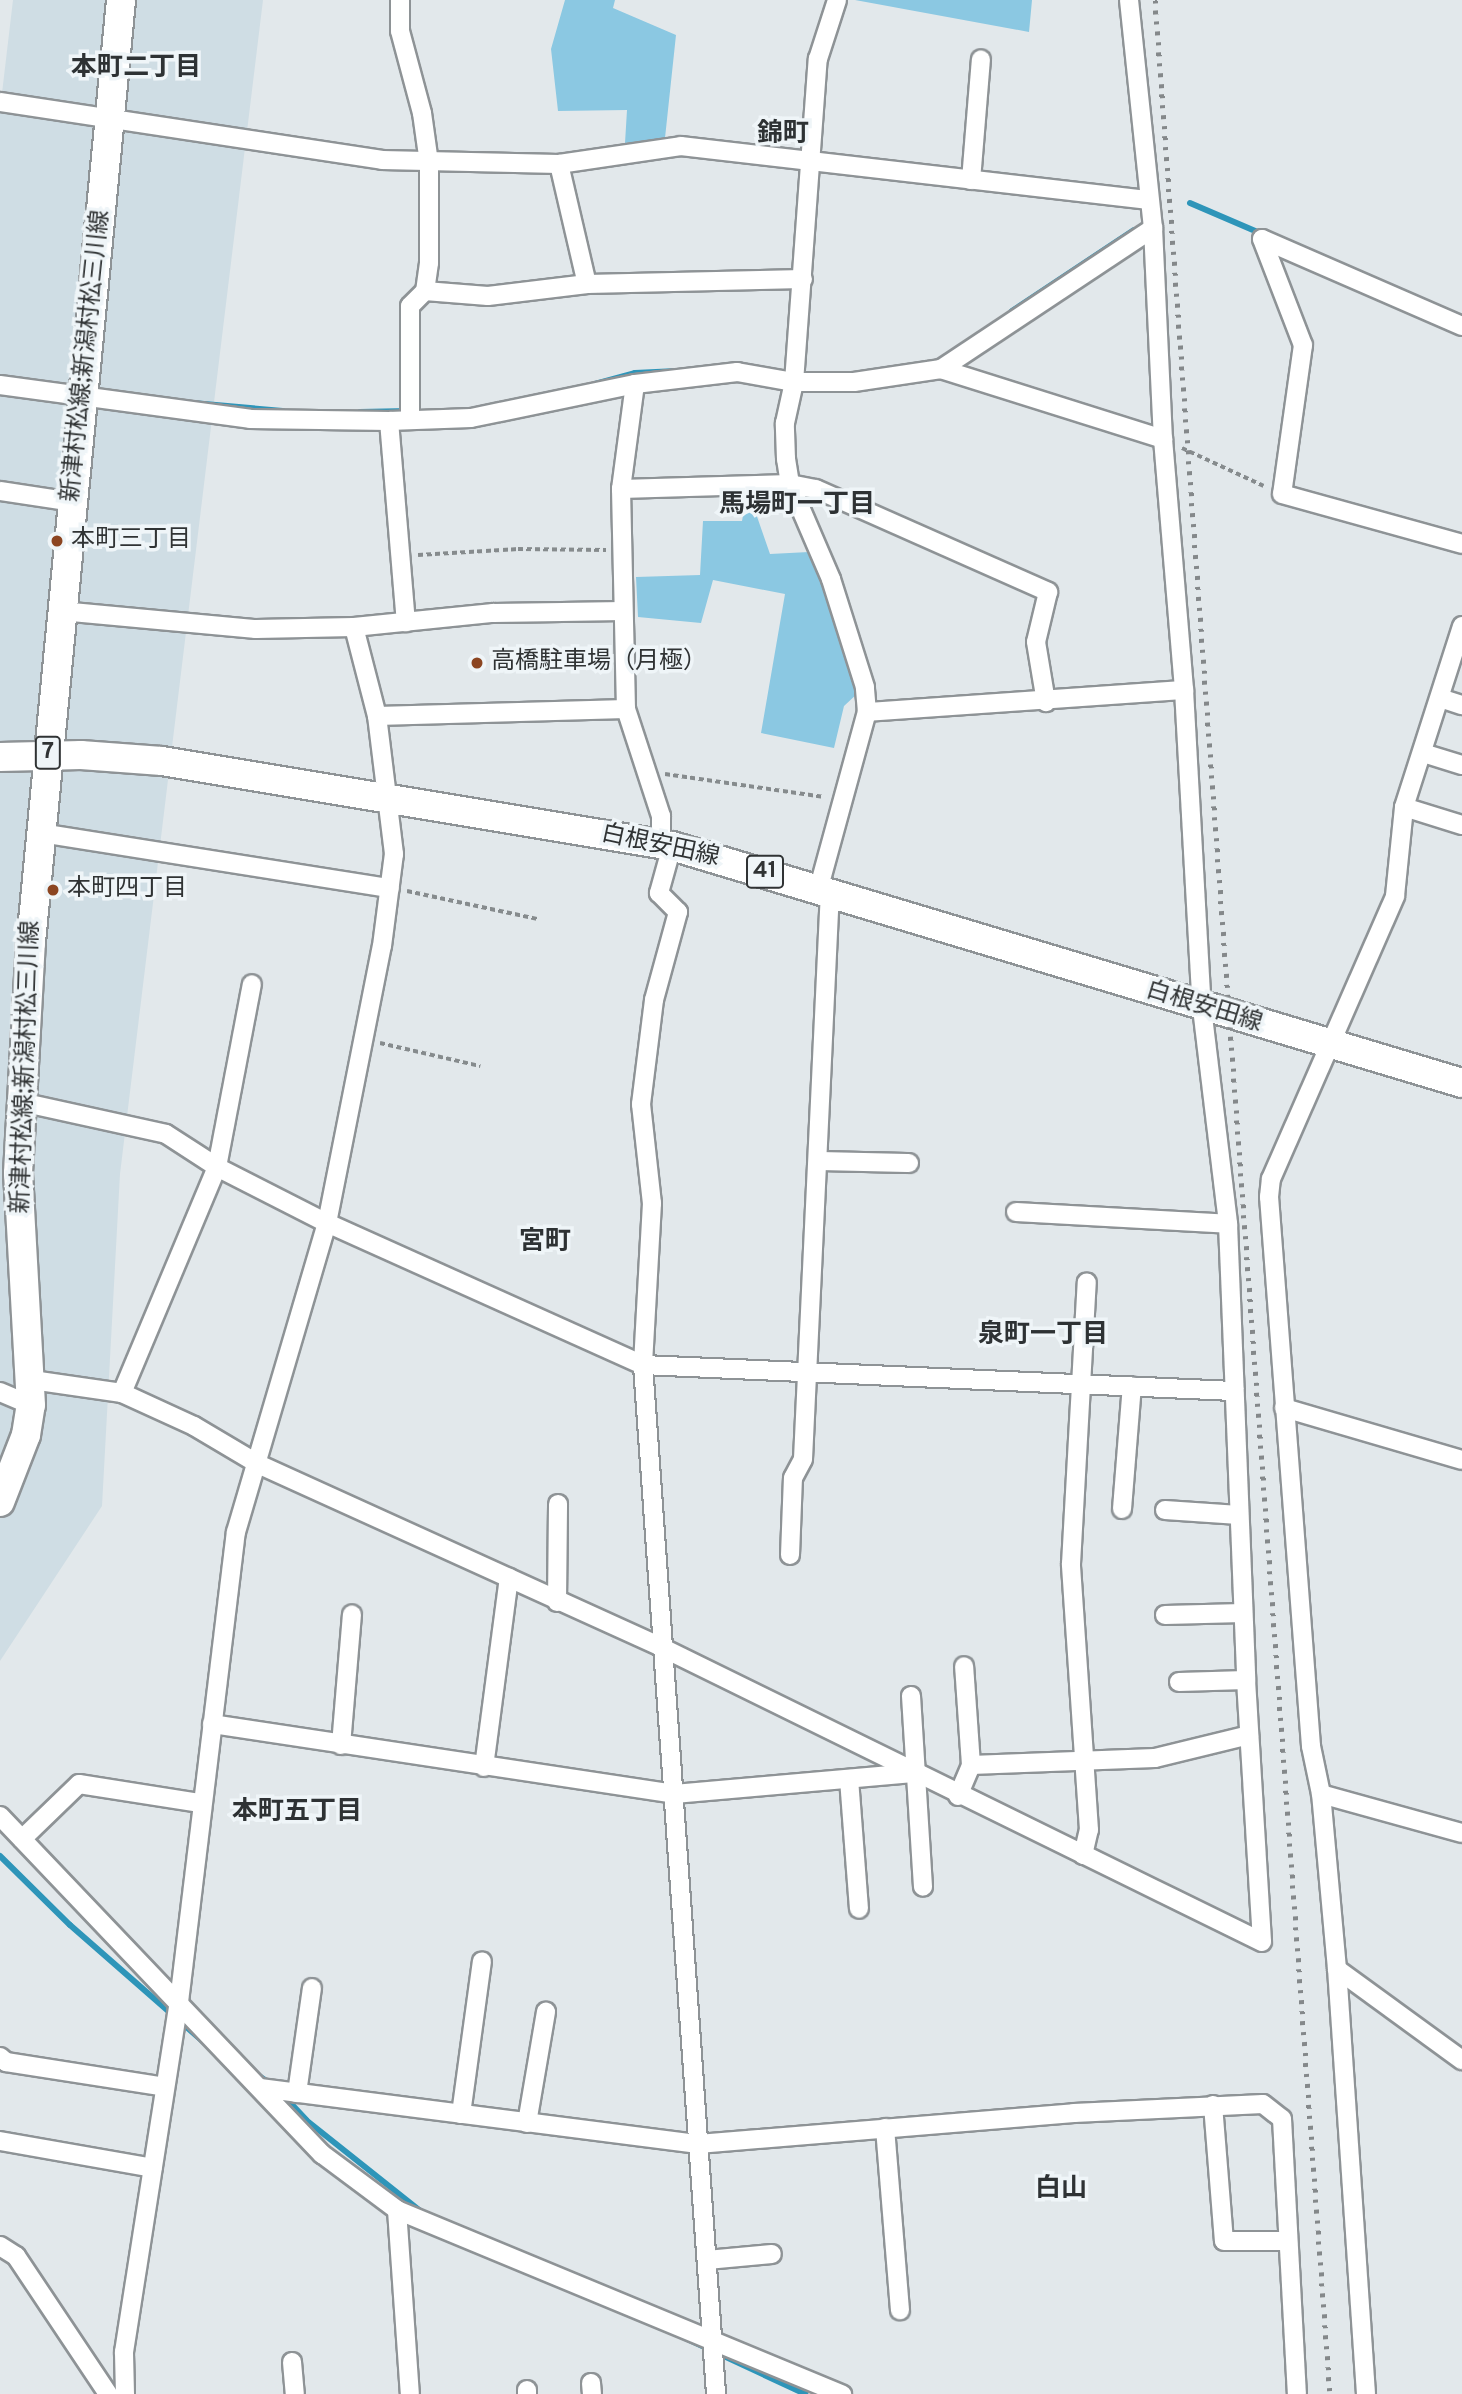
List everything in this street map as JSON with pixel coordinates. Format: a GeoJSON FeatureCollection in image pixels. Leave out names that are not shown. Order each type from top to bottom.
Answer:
{"type":"FeatureCollection","features":[{"type":"Feature","properties":{"kind":"main road","name":"新津村松線;新潟村松三川線"},"geometry":{"type":"LineString","coordinates":[[0,1502],[26,1435],[31,1393],[18,1173],[21,1102],[61,611],[121,0]]}},
{"type":"Feature","properties":{"kind":"main road","name":"白根安田線"},"geometry":{"type":"LineString","coordinates":[[0,757],[48,755],[162,761],[666,845],[824,889],[1202,1008],[1462,1083]]}},
{"type":"Feature","properties":{"kind":"street"},"geometry":{"type":"LineString","coordinates":[[400,0],[400,31],[422,113],[429,163],[425,291],[410,306],[410,420]]}},
{"type":"Feature","properties":{"kind":"street"},"geometry":{"type":"LineString","coordinates":[[790,1555],[793,1478],[803,1459],[818,1161],[824,889],[843,801],[867,712],[865,687],[831,579],[790,484],[785,424],[794,382],[803,279],[808,161],[818,60],[837,0]]}},
{"type":"Feature","properties":{"kind":"street"},"geometry":{"type":"LineString","coordinates":[[0,1392],[122,1393],[194,1426],[258,1464],[663,1648],[958,1796],[1262,1942],[1246,1680],[1228,1224],[1202,1008],[1184,690],[1163,439],[1153,228],[1129,0]]}},
{"type":"Feature","properties":{"kind":"street"},"geometry":{"type":"LineString","coordinates":[[971,180],[981,59]]}},
{"type":"Feature","properties":{"kind":"street"},"geometry":{"type":"LineString","coordinates":[[0,102],[109,122],[429,163],[559,164],[681,146],[1149,200]]}},
{"type":"Feature","properties":{"kind":"street"},"geometry":{"type":"LineString","coordinates":[[559,164],[587,284]]}},
{"type":"Feature","properties":{"kind":"street"},"geometry":{"type":"LineString","coordinates":[[0,385],[250,419],[389,421],[471,418],[635,384],[737,372],[794,382],[854,382],[941,369],[1153,228]]}},
{"type":"Feature","properties":{"kind":"street"},"geometry":{"type":"LineString","coordinates":[[1462,326],[1262,239],[1303,345],[1282,494],[1462,544]]}},
{"type":"Feature","properties":{"kind":"street"},"geometry":{"type":"LineString","coordinates":[[425,291],[488,296],[587,284],[803,279]]}},
{"type":"Feature","properties":{"kind":"street"},"geometry":{"type":"LineString","coordinates":[[941,369],[1163,439]]}},
{"type":"Feature","properties":{"kind":"street"},"geometry":{"type":"LineString","coordinates":[[635,384],[621,489],[626,709],[662,817],[666,845],[659,893],[677,912],[654,1000],[641,1104],[652,1203],[643,1366],[716,2394]]}},
{"type":"Feature","properties":{"kind":"street"},"geometry":{"type":"LineString","coordinates":[[389,421],[406,622]]}},
{"type":"Feature","properties":{"kind":"street"},"geometry":{"type":"LineString","coordinates":[[621,489],[790,484],[816,489],[1048,592],[1036,642],[1046,702]]}},
{"type":"Feature","properties":{"kind":"street"},"geometry":{"type":"LineString","coordinates":[[0,491],[73,502]]}},
{"type":"Feature","properties":{"kind":"street"},"geometry":{"type":"LineString","coordinates":[[61,611],[256,629],[354,626],[493,613],[623,611]]}},
{"type":"Feature","properties":{"kind":"street"},"geometry":{"type":"LineString","coordinates":[[125,2394],[124,2352],[178,2002],[236,1532],[327,1223],[364,1040],[390,888],[394,854],[390,799],[377,716],[354,626]]}},
{"type":"Feature","properties":{"kind":"street"},"geometry":{"type":"LineString","coordinates":[[1366,2394],[1337,1969],[1321,1794],[1311,1746],[1284,1408],[1271,1179],[1395,896],[1404,807],[1462,626]]}},
{"type":"Feature","properties":{"kind":"street"},"geometry":{"type":"LineString","coordinates":[[867,712],[1046,702],[1184,690]]}},
{"type":"Feature","properties":{"kind":"street"},"geometry":{"type":"LineString","coordinates":[[1440,698],[1462,705]]}},
{"type":"Feature","properties":{"kind":"street"},"geometry":{"type":"LineString","coordinates":[[377,716],[626,709]]}},
{"type":"Feature","properties":{"kind":"street"},"geometry":{"type":"LineString","coordinates":[[1423,753],[1462,765]]}},
{"type":"Feature","properties":{"kind":"street"},"geometry":{"type":"LineString","coordinates":[[1404,807],[1462,825]]}},
{"type":"Feature","properties":{"kind":"street"},"geometry":{"type":"LineString","coordinates":[[41,833],[390,888]]}},
{"type":"Feature","properties":{"kind":"street"},"geometry":{"type":"LineString","coordinates":[[122,1393],[216,1167],[252,984]]}},
{"type":"Feature","properties":{"kind":"street"},"geometry":{"type":"LineString","coordinates":[[21,1102],[166,1134],[216,1167],[327,1223],[643,1366],[1234,1391]]}},
{"type":"Feature","properties":{"kind":"street"},"geometry":{"type":"LineString","coordinates":[[818,1161],[909,1163]]}},
{"type":"Feature","properties":{"kind":"street"},"geometry":{"type":"LineString","coordinates":[[1016,1213],[1228,1224]]}},
{"type":"Feature","properties":{"kind":"street"},"geometry":{"type":"LineString","coordinates":[[1083,1855],[1089,1830],[1071,1564],[1087,1282]]}},
{"type":"Feature","properties":{"kind":"street"},"geometry":{"type":"LineString","coordinates":[[1122,1510],[1132,1386]]}},
{"type":"Feature","properties":{"kind":"street"},"geometry":{"type":"LineString","coordinates":[[1284,1408],[1462,1460]]}},
{"type":"Feature","properties":{"kind":"street"},"geometry":{"type":"LineString","coordinates":[[557,1602],[558,1504]]}},
{"type":"Feature","properties":{"kind":"street"},"geometry":{"type":"LineString","coordinates":[[1165,1510],[1239,1514]]}},
{"type":"Feature","properties":{"kind":"street"},"geometry":{"type":"LineString","coordinates":[[484,1767],[509,1578]]}},
{"type":"Feature","properties":{"kind":"street"},"geometry":{"type":"LineString","coordinates":[[1165,1615],[1243,1613]]}},
{"type":"Feature","properties":{"kind":"street"},"geometry":{"type":"LineString","coordinates":[[341,1745],[352,1614]]}},
{"type":"Feature","properties":{"kind":"street"},"geometry":{"type":"LineString","coordinates":[[958,1796],[971,1765],[964,1666]]}},
{"type":"Feature","properties":{"kind":"street"},"geometry":{"type":"LineString","coordinates":[[1179,1682],[1246,1680]]}},
{"type":"Feature","properties":{"kind":"street"},"geometry":{"type":"LineString","coordinates":[[911,1696],[923,1887]]}},
{"type":"Feature","properties":{"kind":"street"},"geometry":{"type":"LineString","coordinates":[[212,1724],[674,1794],[914,1773]]}},
{"type":"Feature","properties":{"kind":"street"},"geometry":{"type":"LineString","coordinates":[[971,1765],[1084,1758],[1155,1758],[1249,1735]]}},
{"type":"Feature","properties":{"kind":"street"},"geometry":{"type":"LineString","coordinates":[[849,1779],[859,1909]]}},
{"type":"Feature","properties":{"kind":"street"},"geometry":{"type":"LineString","coordinates":[[22,1839],[79,1784],[201,1803]]}},
{"type":"Feature","properties":{"kind":"street"},"geometry":{"type":"LineString","coordinates":[[1321,1794],[1462,1833]]}},
{"type":"Feature","properties":{"kind":"street"},"geometry":{"type":"LineString","coordinates":[[0,1816],[322,2154],[397,2210],[712,2337],[842,2394]]}},
{"type":"Feature","properties":{"kind":"street"},"geometry":{"type":"LineString","coordinates":[[461,2115],[482,1961]]}},
{"type":"Feature","properties":{"kind":"street"},"geometry":{"type":"LineString","coordinates":[[1337,1969],[1462,2060]]}},
{"type":"Feature","properties":{"kind":"street"},"geometry":{"type":"LineString","coordinates":[[297,2093],[312,1988]]}},
{"type":"Feature","properties":{"kind":"street"},"geometry":{"type":"LineString","coordinates":[[527,2123],[546,2012]]}},
{"type":"Feature","properties":{"kind":"street"},"geometry":{"type":"LineString","coordinates":[[0,2057],[6,2062],[165,2087]]}},
{"type":"Feature","properties":{"kind":"street"},"geometry":{"type":"LineString","coordinates":[[260,2088],[698,2144],[885,2128],[1213,2105],[1263,2104],[1282,2119],[1297,2394]]}},
{"type":"Feature","properties":{"kind":"street"},"geometry":{"type":"LineString","coordinates":[[1213,2105],[1224,2241],[1288,2241]]}},
{"type":"Feature","properties":{"kind":"street"},"geometry":{"type":"LineString","coordinates":[[885,2128],[900,2310]]}},
{"type":"Feature","properties":{"kind":"street"},"geometry":{"type":"LineString","coordinates":[[0,2141],[153,2168]]}},
{"type":"Feature","properties":{"kind":"street"},"geometry":{"type":"LineString","coordinates":[[397,2210],[410,2394]]}},
{"type":"Feature","properties":{"kind":"street"},"geometry":{"type":"LineString","coordinates":[[0,2246],[16,2256],[108,2394]]}},
{"type":"Feature","properties":{"kind":"street"},"geometry":{"type":"LineString","coordinates":[[707,2260],[772,2254]]}},
{"type":"Feature","properties":{"kind":"street"},"geometry":{"type":"LineString","coordinates":[[292,2362],[295,2394]]}},
{"type":"Feature","properties":{"kind":"path"},"geometry":{"type":"LineString","coordinates":[[1163,439],[1282,494]]}},
{"type":"Feature","properties":{"kind":"path"},"geometry":{"type":"LineString","coordinates":[[399,556],[518,549],[622,551]]}},
{"type":"Feature","properties":{"kind":"path"},"geometry":{"type":"LineString","coordinates":[[646,771],[843,801]]}},
{"type":"Feature","properties":{"kind":"path"},"geometry":{"type":"LineString","coordinates":[[390,888],[538,919]]}},
{"type":"Feature","properties":{"kind":"path"},"geometry":{"type":"LineString","coordinates":[[364,1040],[480,1066]]}},
{"type":"Feature","properties":{"kind":"shaded area"},"geometry":{"type":"Polygon","coordinates":[[[13,0],[263,0],[120,1174],[102,1506],[0,1661],[0,110],[13,0]]]}},
{"type":"Feature","properties":{"kind":"shaded area"},"geometry":{"type":"Polygon","coordinates":[[[565,0],[615,0],[613,8],[676,35],[665,138],[625,143],[627,110],[558,111],[551,49],[565,0]]]}},
{"type":"Feature","properties":{"kind":"shaded area"},"geometry":{"type":"Polygon","coordinates":[[[855,0],[1032,0],[1029,32],[855,0]]]}},
{"type":"Feature","properties":{"kind":"shaded area"},"geometry":{"type":"Polygon","coordinates":[[[745,505],[753,505],[770,554],[809,552],[828,590],[858,693],[844,706],[834,748],[761,733],[785,594],[713,580],[701,623],[638,617],[636,577],[700,575],[703,521],[742,521],[745,505]]]}},
{"type":"Feature","properties":{"kind":"waterway"},"geometry":{"type":"LineString","coordinates":[[1190,203],[1262,234]]}},
{"type":"Feature","properties":{"kind":"waterway"},"geometry":{"type":"LineString","coordinates":[[1012,311],[1134,230]]}},
{"type":"Feature","properties":{"kind":"waterway"},"geometry":{"type":"LineString","coordinates":[[595,384],[635,373],[677,371]]}},
{"type":"Feature","properties":{"kind":"waterway"},"geometry":{"type":"LineString","coordinates":[[193,403],[283,411]]}},
{"type":"Feature","properties":{"kind":"waterway"},"geometry":{"type":"LineString","coordinates":[[360,412],[409,411]]}},
{"type":"Feature","properties":{"kind":"waterway"},"geometry":{"type":"LineString","coordinates":[[0,1856],[70,1925],[205,2043]]}},
{"type":"Feature","properties":{"kind":"waterway"},"geometry":{"type":"LineString","coordinates":[[253,2072],[275,2087]]}},
{"type":"Feature","properties":{"kind":"waterway"},"geometry":{"type":"LineString","coordinates":[[283,2095],[306,2120],[424,2214]]}},
{"type":"Feature","properties":{"kind":"waterway"},"geometry":{"type":"LineString","coordinates":[[683,2337],[805,2394]]}},
{"type":"Feature","properties":{"kind":"railway"},"geometry":{"type":"LineString","coordinates":[[1155,0],[1330,2394]]}},
{"type":"Feature","properties":{"kind":"place","name":"本町三丁目"},"geometry":{"type":"Point","coordinates":[57,541]}},
{"type":"Feature","properties":{"kind":"place","name":"高橋駐車場（月極）"},"geometry":{"type":"Point","coordinates":[477,663]}},
{"type":"Feature","properties":{"kind":"place","name":"本町四丁目"},"geometry":{"type":"Point","coordinates":[53,890]}},
{"type":"Feature","properties":{"kind":"district","name":"本町二丁目"},"geometry":{"type":"Point","coordinates":[136,69]}},
{"type":"Feature","properties":{"kind":"district","name":"錦町"},"geometry":{"type":"Point","coordinates":[783,135]}},
{"type":"Feature","properties":{"kind":"district","name":"馬場町一丁目"},"geometry":{"type":"Point","coordinates":[797,506]}},
{"type":"Feature","properties":{"kind":"district","name":"宮町"},"geometry":{"type":"Point","coordinates":[545,1243]}},
{"type":"Feature","properties":{"kind":"district","name":"泉町一丁目"},"geometry":{"type":"Point","coordinates":[1043,1336]}},
{"type":"Feature","properties":{"kind":"district","name":"本町五丁目"},"geometry":{"type":"Point","coordinates":[297,1813]}},
{"type":"Feature","properties":{"kind":"district","name":"白山"},"geometry":{"type":"Point","coordinates":[1061,2190]}}]}
